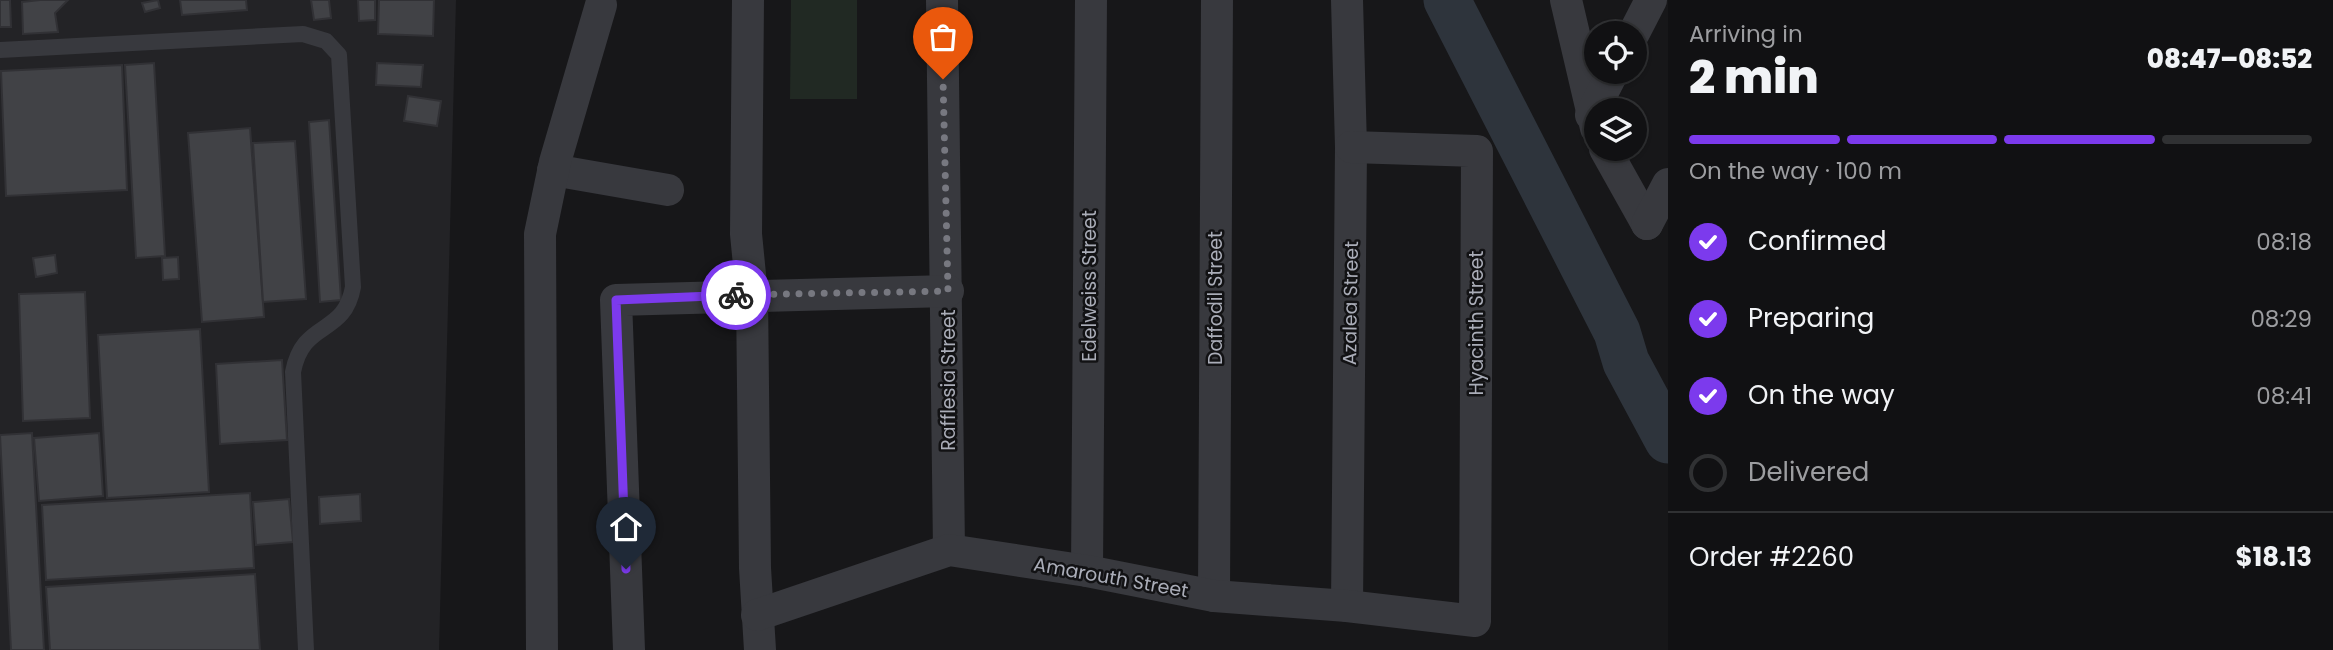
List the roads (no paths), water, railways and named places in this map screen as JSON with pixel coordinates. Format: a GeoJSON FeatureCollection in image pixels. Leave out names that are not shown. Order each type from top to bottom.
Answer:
{"type":"FeatureCollection","features":[{"type":"Feature","properties":{"kind":"street"},"geometry":{"type":"LineString","coordinates":[[748,0],[746,234],[752,295],[757,615],[760,650]]}},
{"type":"Feature","properties":{"kind":"street","name":"Rafflesia Street"},"geometry":{"type":"LineString","coordinates":[[942,0],[948,291],[949,550]]}},
{"type":"Feature","properties":{"kind":"street","name":"Edelweiss Street"},"geometry":{"type":"LineString","coordinates":[[1087,571],[1091,0]]}},
{"type":"Feature","properties":{"kind":"street","name":"Daffodil Street"},"geometry":{"type":"LineString","coordinates":[[1214,596],[1217,0]]}},
{"type":"Feature","properties":{"kind":"street","name":"Azalea Street"},"geometry":{"type":"LineString","coordinates":[[1347,606],[1352,147],[1348,0]]}},
{"type":"Feature","properties":{"kind":"street"},"geometry":{"type":"LineString","coordinates":[[1566,0],[1588,98]]}},
{"type":"Feature","properties":{"kind":"street"},"geometry":{"type":"LineString","coordinates":[[1640,21],[1651,0]]}},
{"type":"Feature","properties":{"kind":"street"},"geometry":{"type":"LineString","coordinates":[[542,650],[540,234],[553,170],[601,5]]}},
{"type":"Feature","properties":{"kind":"street","name":"Hyacinth Street"},"geometry":{"type":"LineString","coordinates":[[1352,147],[1477,151],[1475,621]]}},
{"type":"Feature","properties":{"kind":"street"},"geometry":{"type":"LineString","coordinates":[[1612,161],[1647,223],[1668,184]]}},
{"type":"Feature","properties":{"kind":"street"},"geometry":{"type":"LineString","coordinates":[[553,170],[668,190]]}},
{"type":"Feature","properties":{"kind":"street"},"geometry":{"type":"LineString","coordinates":[[629,650],[616,300],[948,291]]}},
{"type":"Feature","properties":{"kind":"street","name":"Amarouth Street"},"geometry":{"type":"LineString","coordinates":[[757,615],[949,550],[1087,571],[1214,596],[1347,606],[1475,621]]}},
{"type":"Feature","properties":{"kind":"lane"},"geometry":{"type":"LineString","coordinates":[[0,50],[303,34],[326,41],[339,55],[353,287],[343,316],[308,337],[295,359],[293,372],[306,650]]}},
{"type":"Feature","properties":{"kind":"waterway"},"geometry":{"type":"LineString","coordinates":[[1447,0],[1617,332],[1626,362],[1668,440]]}}]}
